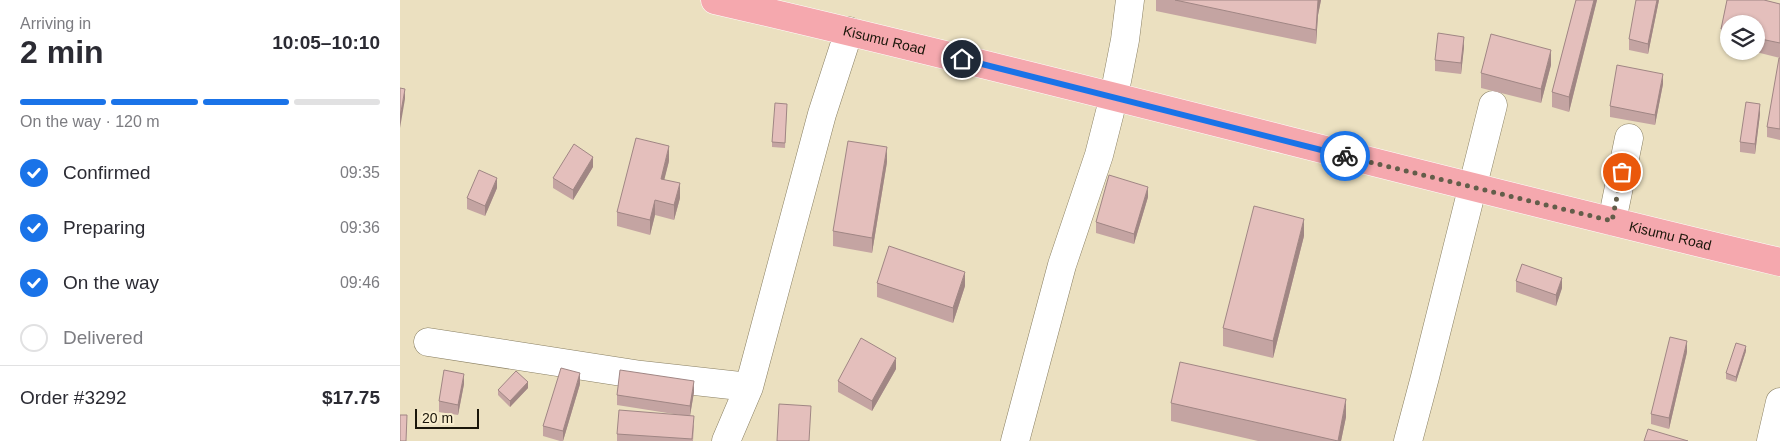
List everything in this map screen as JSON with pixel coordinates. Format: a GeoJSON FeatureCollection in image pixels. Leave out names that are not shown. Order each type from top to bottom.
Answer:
{"type":"FeatureCollection","features":[{"type":"Feature","properties":{"kind":"highway","name":"Kisumu Road"},"geometry":{"type":"LineString","coordinates":[[715,0],[1114,96],[1473,188],[1780,262]]}},
{"type":"Feature","properties":{"kind":"street"},"geometry":{"type":"LineString","coordinates":[[1015,441],[1062,265],[1099,155],[1114,96],[1125,40],[1130,0]]}},
{"type":"Feature","properties":{"kind":"street"},"geometry":{"type":"LineString","coordinates":[[726,441],[749,388],[822,114],[849,31]]}},
{"type":"Feature","properties":{"kind":"street"},"geometry":{"type":"LineString","coordinates":[[1408,441],[1493,105]]}},
{"type":"Feature","properties":{"kind":"street"},"geometry":{"type":"LineString","coordinates":[[1612,221],[1629,138]]}},
{"type":"Feature","properties":{"kind":"street"},"geometry":{"type":"LineString","coordinates":[[428,342],[641,375],[749,388]]}},
{"type":"Feature","properties":{"kind":"street"},"geometry":{"type":"LineString","coordinates":[[1771,441],[1780,402]]}},
{"type":"Feature","properties":{"kind":"building"},"geometry":{"type":"Polygon","coordinates":[[[1175,0],[1318,0],[1316,30],[1175,0]]]}},
{"type":"Feature","properties":{"kind":"building"},"geometry":{"type":"Polygon","coordinates":[[[1576,0],[1594,0],[1569,97],[1552,92],[1576,0]]]}},
{"type":"Feature","properties":{"kind":"building"},"geometry":{"type":"Polygon","coordinates":[[[1636,0],[1657,0],[1648,44],[1629,39],[1636,0]]]}},
{"type":"Feature","properties":{"kind":"building"},"geometry":{"type":"Polygon","coordinates":[[[1727,0],[1764,0],[1780,4],[1780,43],[1765,40],[1765,15],[1724,15],[1727,0]]]}},
{"type":"Feature","properties":{"kind":"building"},"geometry":{"type":"Polygon","coordinates":[[[1438,33],[1464,37],[1461,63],[1435,60],[1438,33]]]}},
{"type":"Feature","properties":{"kind":"building"},"geometry":{"type":"Polygon","coordinates":[[[1491,34],[1551,50],[1541,89],[1481,73],[1491,34]]]}},
{"type":"Feature","properties":{"kind":"building"},"geometry":{"type":"Polygon","coordinates":[[[1780,58],[1780,129],[1767,127],[1780,58]]]}},
{"type":"Feature","properties":{"kind":"building"},"geometry":{"type":"Polygon","coordinates":[[[1617,65],[1663,74],[1655,115],[1610,106],[1617,65]]]}},
{"type":"Feature","properties":{"kind":"building"},"geometry":{"type":"Polygon","coordinates":[[[400,88],[405,89],[400,117],[400,88]]]}},
{"type":"Feature","properties":{"kind":"building"},"geometry":{"type":"Polygon","coordinates":[[[1746,102],[1760,104],[1755,144],[1740,142],[1746,102]]]}},
{"type":"Feature","properties":{"kind":"building"},"geometry":{"type":"Polygon","coordinates":[[[775,103],[787,104],[785,143],[772,142],[775,103]]]}},
{"type":"Feature","properties":{"kind":"building"},"geometry":{"type":"Polygon","coordinates":[[[636,138],[669,146],[661,179],[680,183],[674,205],[655,200],[650,220],[617,212],[636,138]]]}},
{"type":"Feature","properties":{"kind":"building"},"geometry":{"type":"Polygon","coordinates":[[[848,141],[887,147],[872,238],[833,231],[848,141]]]}},
{"type":"Feature","properties":{"kind":"building"},"geometry":{"type":"Polygon","coordinates":[[[574,144],[593,157],[573,190],[553,178],[574,144]]]}},
{"type":"Feature","properties":{"kind":"building"},"geometry":{"type":"Polygon","coordinates":[[[479,170],[497,178],[485,206],[467,198],[479,170]]]}},
{"type":"Feature","properties":{"kind":"building"},"geometry":{"type":"Polygon","coordinates":[[[1109,175],[1148,187],[1134,234],[1096,222],[1109,175]]]}},
{"type":"Feature","properties":{"kind":"building"},"geometry":{"type":"Polygon","coordinates":[[[1254,206],[1304,219],[1273,341],[1223,328],[1254,206]]]}},
{"type":"Feature","properties":{"kind":"building"},"geometry":{"type":"Polygon","coordinates":[[[889,246],[965,272],[953,308],[877,283],[889,246]]]}},
{"type":"Feature","properties":{"kind":"building"},"geometry":{"type":"Polygon","coordinates":[[[1522,264],[1562,278],[1556,295],[1516,281],[1522,264]]]}},
{"type":"Feature","properties":{"kind":"building"},"geometry":{"type":"Polygon","coordinates":[[[1670,337],[1687,341],[1669,418],[1651,414],[1670,337]]]}},
{"type":"Feature","properties":{"kind":"building"},"geometry":{"type":"Polygon","coordinates":[[[861,338],[896,358],[872,401],[838,381],[861,338]]]}},
{"type":"Feature","properties":{"kind":"building"},"geometry":{"type":"Polygon","coordinates":[[[1736,343],[1746,346],[1736,377],[1726,373],[1736,343]]]}},
{"type":"Feature","properties":{"kind":"building"},"geometry":{"type":"Polygon","coordinates":[[[1180,362],[1346,399],[1338,441],[1171,403],[1180,362]]]}},
{"type":"Feature","properties":{"kind":"building"},"geometry":{"type":"Polygon","coordinates":[[[561,368],[580,373],[563,431],[543,426],[561,368]]]}},
{"type":"Feature","properties":{"kind":"building"},"geometry":{"type":"Polygon","coordinates":[[[444,370],[464,374],[458,405],[439,401],[444,370]]]}},
{"type":"Feature","properties":{"kind":"building"},"geometry":{"type":"Polygon","coordinates":[[[620,370],[694,381],[690,406],[617,395],[620,370]]]}},
{"type":"Feature","properties":{"kind":"building"},"geometry":{"type":"Polygon","coordinates":[[[516,371],[528,382],[510,401],[498,390],[516,371]]]}},
{"type":"Feature","properties":{"kind":"building"},"geometry":{"type":"Polygon","coordinates":[[[779,404],[811,406],[809,441],[777,441],[779,404]]]}},
{"type":"Feature","properties":{"kind":"building"},"geometry":{"type":"Polygon","coordinates":[[[619,410],[694,416],[692,439],[617,434],[619,410]]]}},
{"type":"Feature","properties":{"kind":"building"},"geometry":{"type":"Polygon","coordinates":[[[400,415],[407,415],[406,441],[400,441],[400,415]]]}},
{"type":"Feature","properties":{"kind":"building"},"geometry":{"type":"Polygon","coordinates":[[[1648,429],[1688,441],[1644,441],[1648,429]]]}},
{"type":"Feature","properties":{"kind":"way so far"},"geometry":{"type":"LineString","coordinates":[[1345,156],[1612,221],[1622,172]]}},
{"type":"Feature","properties":{"kind":"route"},"geometry":{"type":"LineString","coordinates":[[962,59],[1345,156]]}}]}
